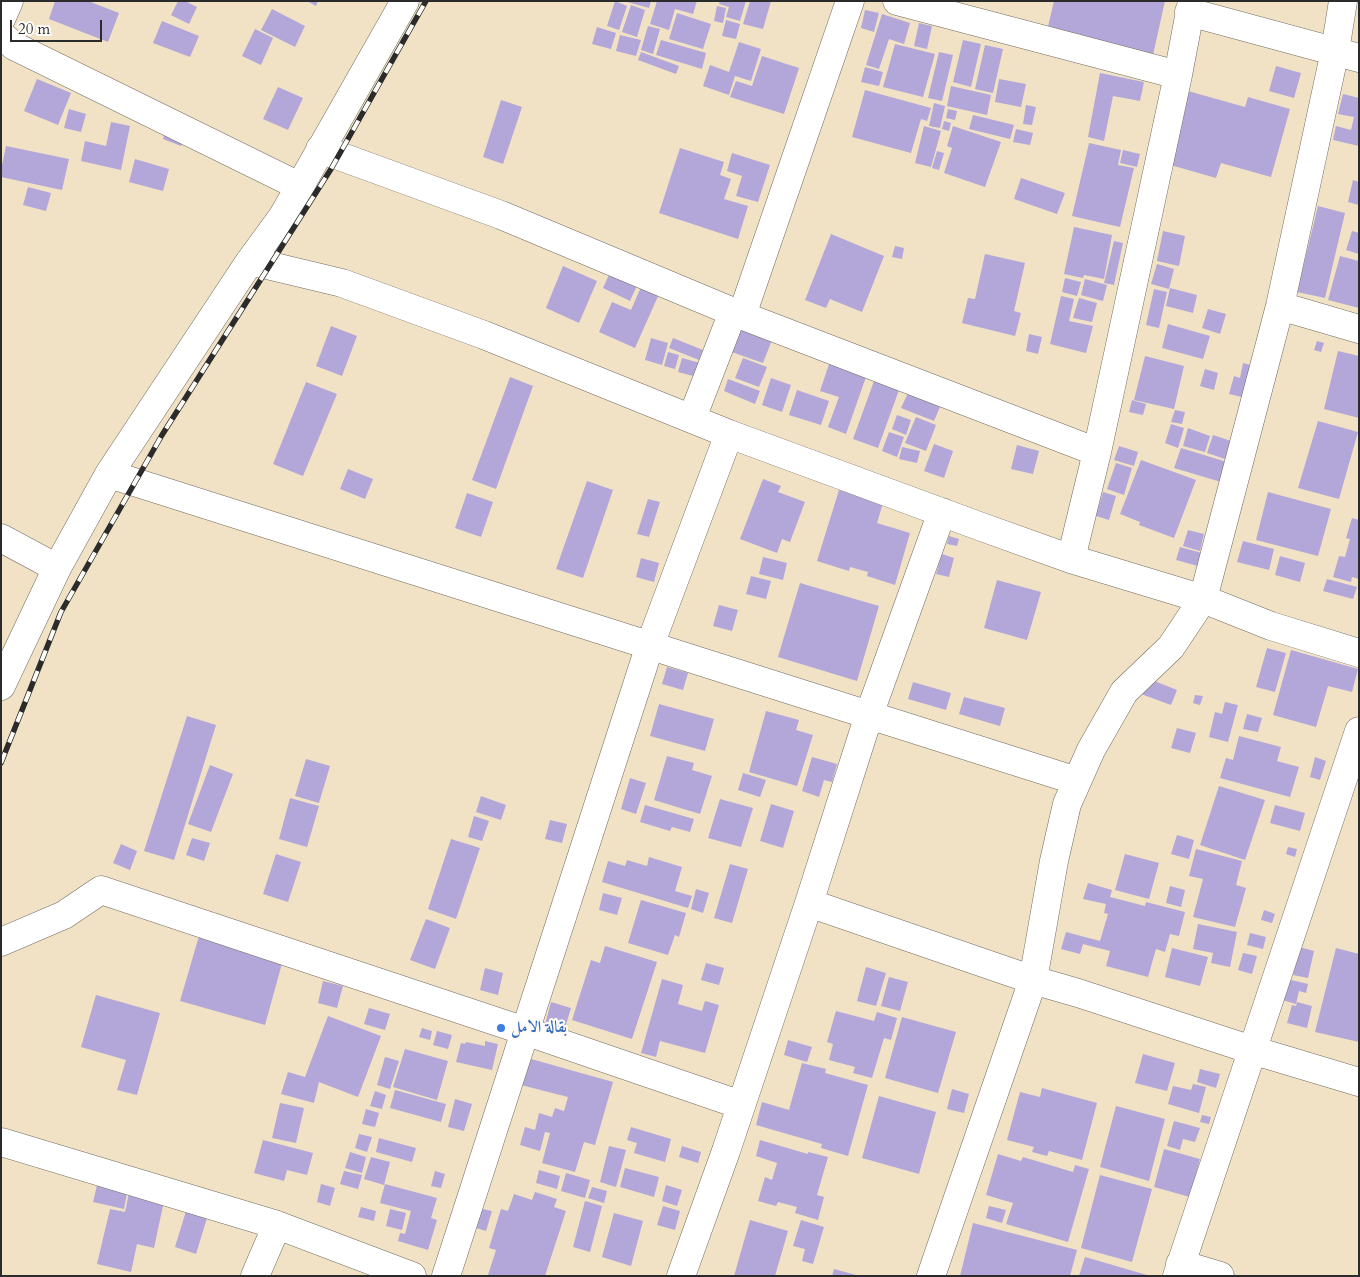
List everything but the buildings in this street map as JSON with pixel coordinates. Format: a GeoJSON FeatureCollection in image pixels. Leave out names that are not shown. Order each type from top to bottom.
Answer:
{"type":"FeatureCollection","features":[{"type":"Feature","properties":{"kind":"street"},"geometry":{"type":"LineString","coordinates":[[1,19],[9,1]]}},
{"type":"Feature","properties":{"kind":"street"},"geometry":{"type":"LineString","coordinates":[[1,686],[56,568],[109,474],[250,261],[283,216],[405,1]]}},
{"type":"Feature","properties":{"kind":"street"},"geometry":{"type":"LineString","coordinates":[[692,418],[738,314],[850,1]]}},
{"type":"Feature","properties":{"kind":"street"},"geometry":{"type":"LineString","coordinates":[[898,1],[1178,75]]}},
{"type":"Feature","properties":{"kind":"street"},"geometry":{"type":"LineString","coordinates":[[931,1276],[1033,980],[1056,851],[1067,804],[1091,750],[1124,692],[1171,647],[1203,599],[1347,54],[1343,1]]}},
{"type":"Feature","properties":{"kind":"street"},"geometry":{"type":"LineString","coordinates":[[1070,559],[1096,452],[1178,75],[1190,6],[1347,54]]}},
{"type":"Feature","properties":{"kind":"street"},"geometry":{"type":"LineString","coordinates":[[1,36],[14,46],[299,186]]}},
{"type":"Feature","properties":{"kind":"street"},"geometry":{"type":"LineString","coordinates":[[320,149],[501,215],[738,314],[1096,452]]}},
{"type":"Feature","properties":{"kind":"street"},"geometry":{"type":"LineString","coordinates":[[250,261],[342,283],[484,335],[729,434],[1070,559],[1203,599],[1271,626],[1359,652]]}},
{"type":"Feature","properties":{"kind":"street"},"geometry":{"type":"LineString","coordinates":[[1280,306],[1359,329]]}},
{"type":"Feature","properties":{"kind":"street"},"geometry":{"type":"LineString","coordinates":[[446,1276],[650,645],[729,434]]}},
{"type":"Feature","properties":{"kind":"street"},"geometry":{"type":"LineString","coordinates":[[109,474],[1077,781]]}},
{"type":"Feature","properties":{"kind":"street"},"geometry":{"type":"LineString","coordinates":[[681,1276],[726,1151],[809,903],[869,715],[942,512]]}},
{"type":"Feature","properties":{"kind":"street"},"geometry":{"type":"LineString","coordinates":[[1,538],[56,568]]}},
{"type":"Feature","properties":{"kind":"street"},"geometry":{"type":"LineString","coordinates":[[1220,1276],[1179,1270],[1359,731]]}},
{"type":"Feature","properties":{"kind":"street"},"geometry":{"type":"LineString","coordinates":[[1,942],[64,915],[101,890],[741,1105]]}},
{"type":"Feature","properties":{"kind":"street"},"geometry":{"type":"LineString","coordinates":[[809,903],[1033,980],[1359,1082]]}},
{"type":"Feature","properties":{"kind":"street"},"geometry":{"type":"LineString","coordinates":[[1,1142],[277,1225],[412,1276]]}},
{"type":"Feature","properties":{"kind":"street"},"geometry":{"type":"LineString","coordinates":[[255,1276],[277,1225]]}},
{"type":"Feature","properties":{"kind":"railway"},"geometry":{"type":"LineString","coordinates":[[1,763],[61,612],[162,435],[331,169],[426,1]]}},
{"type":"Feature","properties":{"kind":"place","name":"بقالة الامل"},"geometry":{"type":"Point","coordinates":[501,1028]}}]}
